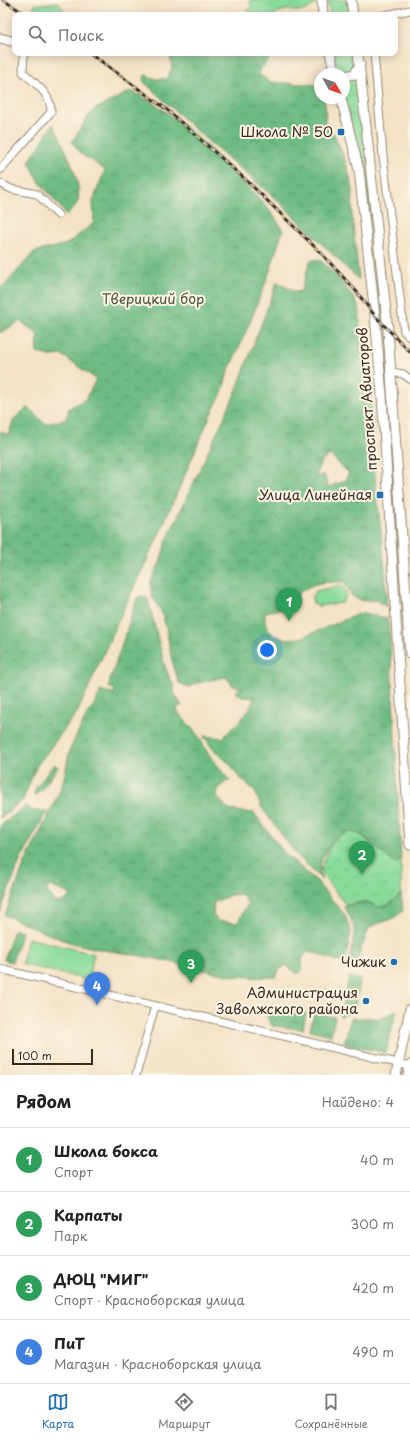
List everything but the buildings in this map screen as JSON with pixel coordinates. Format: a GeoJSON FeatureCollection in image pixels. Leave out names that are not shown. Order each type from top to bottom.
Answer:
{"type":"FeatureCollection","features":[{"type":"Feature","properties":{"kind":"main road"},"geometry":{"type":"LineString","coordinates":[[322,0],[323,12]]}},
{"type":"Feature","properties":{"kind":"main road"},"geometry":{"type":"LineString","coordinates":[[351,0],[353,12]]}},
{"type":"Feature","properties":{"kind":"main road"},"geometry":{"type":"LineString","coordinates":[[0,38],[12,41]]}},
{"type":"Feature","properties":{"kind":"main road"},"geometry":{"type":"LineString","coordinates":[[331,56],[334,68]]}},
{"type":"Feature","properties":{"kind":"main road","name":"проспект Авиаторов"},"geometry":{"type":"LineString","coordinates":[[359,56],[378,222],[391,372],[410,654]]}},
{"type":"Feature","properties":{"kind":"main road"},"geometry":{"type":"LineString","coordinates":[[350,75],[355,74],[360,64]]}},
{"type":"Feature","properties":{"kind":"main road","name":"проспект Авиаторов"},"geometry":{"type":"LineString","coordinates":[[342,104],[359,170],[375,316],[382,395],[410,845]]}},
{"type":"Feature","properties":{"kind":"main road"},"geometry":{"type":"LineString","coordinates":[[396,1075],[410,1009]]}},
{"type":"Feature","properties":{"kind":"main road"},"geometry":{"type":"LineString","coordinates":[[408,1075],[410,1066]]}},
{"type":"Feature","properties":{"kind":"street"},"geometry":{"type":"LineString","coordinates":[[398,12],[410,10]]}},
{"type":"Feature","properties":{"kind":"street"},"geometry":{"type":"LineString","coordinates":[[0,170],[51,112],[51,103],[47,94],[24,72],[24,56]]}},
{"type":"Feature","properties":{"kind":"street"},"geometry":{"type":"LineString","coordinates":[[374,56],[383,156],[404,330],[410,337]]}},
{"type":"Feature","properties":{"kind":"street"},"geometry":{"type":"LineString","coordinates":[[0,183],[11,190],[37,194],[58,215]]}},
{"type":"Feature","properties":{"kind":"street"},"geometry":{"type":"LineString","coordinates":[[391,372],[403,374],[410,378],[410,386]]}},
{"type":"Feature","properties":{"kind":"street"},"geometry":{"type":"LineString","coordinates":[[0,969],[410,1066]]}},
{"type":"Feature","properties":{"kind":"street"},"geometry":{"type":"LineString","coordinates":[[136,1075],[155,1006]]}},
{"type":"Feature","properties":{"kind":"green space"},"geometry":{"type":"Polygon","coordinates":[[[250,0],[317,0],[310,8],[303,10],[292,11],[290,9],[278,12],[246,12],[251,8],[250,0]]]}},
{"type":"Feature","properties":{"kind":"green space"},"geometry":{"type":"Polygon","coordinates":[[[328,0],[347,0],[349,12],[330,12],[328,0]]]}},
{"type":"Feature","properties":{"kind":"green space"},"geometry":{"type":"Polygon","coordinates":[[[58,2],[65,12],[33,12],[32,11],[35,5],[58,2]]]}},
{"type":"Feature","properties":{"kind":"green space"},"geometry":{"type":"Polygon","coordinates":[[[170,56],[271,56],[258,73],[269,82],[314,85],[314,104],[325,104],[325,124],[335,136],[346,162],[353,191],[352,215],[359,280],[277,200],[199,133],[143,81],[145,75],[156,79],[166,79],[172,69],[170,56]]]}},
{"type":"Feature","properties":{"kind":"green space"},"geometry":{"type":"Polygon","coordinates":[[[335,56],[355,56],[353,66],[350,70],[350,68],[337,67],[335,56]]]}},
{"type":"Feature","properties":{"kind":"green space"},"geometry":{"type":"Polygon","coordinates":[[[358,75],[384,322],[380,318],[365,174],[346,104],[350,104],[350,77],[358,75]]]}},
{"type":"Feature","properties":{"kind":"green space","name":"Тверицкий бор"},"geometry":{"type":"Polygon","coordinates":[[[131,91],[159,107],[198,138],[260,200],[283,230],[268,276],[251,320],[228,372],[222,393],[210,416],[158,537],[124,608],[78,711],[36,767],[23,800],[0,818],[0,431],[8,435],[14,419],[28,407],[45,424],[66,419],[69,408],[86,399],[96,379],[62,355],[51,356],[37,353],[38,335],[21,321],[0,333],[0,288],[6,284],[34,252],[67,244],[94,223],[93,201],[105,170],[80,153],[72,142],[87,118],[94,110],[131,91]]]}},
{"type":"Feature","properties":{"kind":"green space"},"geometry":{"type":"Polygon","coordinates":[[[53,124],[71,163],[78,185],[79,195],[77,203],[67,215],[40,183],[29,162],[53,124]]]}},
{"type":"Feature","properties":{"kind":"green space"},"geometry":{"type":"Polygon","coordinates":[[[319,259],[335,275],[357,303],[360,313],[360,330],[368,347],[375,476],[385,569],[387,607],[376,600],[363,601],[352,596],[344,582],[318,583],[305,589],[287,608],[265,612],[265,623],[273,636],[285,639],[300,638],[361,613],[387,618],[390,637],[401,860],[395,864],[361,834],[334,839],[322,858],[320,874],[322,880],[296,854],[262,808],[254,790],[237,775],[231,765],[213,749],[204,736],[223,738],[249,710],[254,698],[242,697],[235,692],[242,688],[233,686],[226,677],[197,683],[189,687],[179,683],[172,661],[166,627],[161,611],[152,596],[150,583],[160,563],[166,542],[235,394],[277,282],[295,292],[301,291],[310,261],[319,259]],[[330,455],[320,464],[316,478],[324,474],[328,487],[345,481],[349,473],[330,455]]]}},
{"type":"Feature","properties":{"kind":"green space"},"geometry":{"type":"Polygon","coordinates":[[[339,586],[344,588],[347,594],[342,603],[318,606],[313,603],[312,596],[316,591],[339,586]]]}},
{"type":"Feature","properties":{"kind":"green space"},"geometry":{"type":"Polygon","coordinates":[[[142,596],[148,599],[164,663],[170,680],[174,685],[174,693],[182,706],[177,706],[178,712],[200,738],[207,752],[230,781],[227,781],[217,789],[217,797],[229,810],[254,813],[285,854],[319,883],[319,885],[345,915],[351,931],[345,963],[308,951],[302,959],[302,969],[298,974],[286,965],[279,970],[276,977],[244,977],[76,944],[49,935],[5,915],[25,863],[59,793],[64,778],[70,749],[86,717],[97,700],[100,691],[115,693],[115,690],[109,687],[110,679],[137,598],[142,596]],[[50,886],[47,889],[47,892],[57,903],[67,900],[70,894],[50,886]],[[242,894],[231,895],[214,902],[213,915],[218,921],[237,923],[248,904],[242,894]]]}},
{"type":"Feature","properties":{"kind":"green space"},"geometry":{"type":"Polygon","coordinates":[[[54,764],[58,767],[42,789],[34,796],[35,789],[54,764]]]}},
{"type":"Feature","properties":{"kind":"green space"},"geometry":{"type":"Polygon","coordinates":[[[26,806],[34,811],[47,811],[20,861],[0,912],[0,826],[26,806]]]}},
{"type":"Feature","properties":{"kind":"green space"},"geometry":{"type":"Polygon","coordinates":[[[349,832],[360,834],[395,864],[401,860],[401,894],[387,906],[377,907],[367,901],[346,905],[326,880],[321,869],[330,846],[343,834],[349,832]]]}},
{"type":"Feature","properties":{"kind":"green space"},"geometry":{"type":"Polygon","coordinates":[[[401,894],[403,911],[391,919],[369,928],[357,960],[349,965],[354,930],[353,924],[344,907],[367,901],[377,907],[387,906],[401,894]]]}},
{"type":"Feature","properties":{"kind":"green space"},"geometry":{"type":"Polygon","coordinates":[[[14,930],[22,931],[12,962],[4,960],[14,930]]]}},
{"type":"Feature","properties":{"kind":"green space"},"geometry":{"type":"Polygon","coordinates":[[[28,938],[94,954],[88,980],[22,964],[28,938]]]}},
{"type":"Feature","properties":{"kind":"green space"},"geometry":{"type":"Polygon","coordinates":[[[349,977],[361,979],[354,1010],[340,1017],[349,977]]]}},
{"type":"Feature","properties":{"kind":"green space"},"geometry":{"type":"Polygon","coordinates":[[[273,1005],[306,1013],[303,1029],[272,1026],[267,1017],[273,1005]]]}},
{"type":"Feature","properties":{"kind":"green space"},"geometry":{"type":"Polygon","coordinates":[[[397,1010],[386,1053],[344,1044],[351,1018],[383,1018],[397,1010]]]}},
{"type":"Feature","properties":{"kind":"green space"},"geometry":{"type":"Polygon","coordinates":[[[314,1013],[335,1017],[331,1035],[310,1030],[314,1013]]]}},
{"type":"Feature","properties":{"kind":"railway"},"geometry":{"type":"LineString","coordinates":[[3,0],[22,12]]}},
{"type":"Feature","properties":{"kind":"railway"},"geometry":{"type":"LineString","coordinates":[[94,56],[166,109],[245,179],[320,252],[356,291],[375,316],[410,352]]}},
{"type":"Feature","properties":{"kind":"place","name":"Школа № 50"},"geometry":{"type":"Point","coordinates":[341,132]}},
{"type":"Feature","properties":{"kind":"place","name":"Улица Линейная"},"geometry":{"type":"Point","coordinates":[380,495]}},
{"type":"Feature","properties":{"kind":"place","name":"Школа бокса"},"geometry":{"type":"Point","coordinates":[289,621]}},
{"type":"Feature","properties":{"kind":"place","name":"Карпаты"},"geometry":{"type":"Point","coordinates":[362,874]}},
{"type":"Feature","properties":{"kind":"place","name":"Чижик"},"geometry":{"type":"Point","coordinates":[394,962]}},
{"type":"Feature","properties":{"kind":"place","name":"ДЮЦ \"МИГ\""},"geometry":{"type":"Point","coordinates":[191,983]}},
{"type":"Feature","properties":{"kind":"place","name":"Администрация Заволжского района"},"geometry":{"type":"Point","coordinates":[366,1001]}},
{"type":"Feature","properties":{"kind":"place","name":"ПиТ"},"geometry":{"type":"Point","coordinates":[97,1005]}}]}
